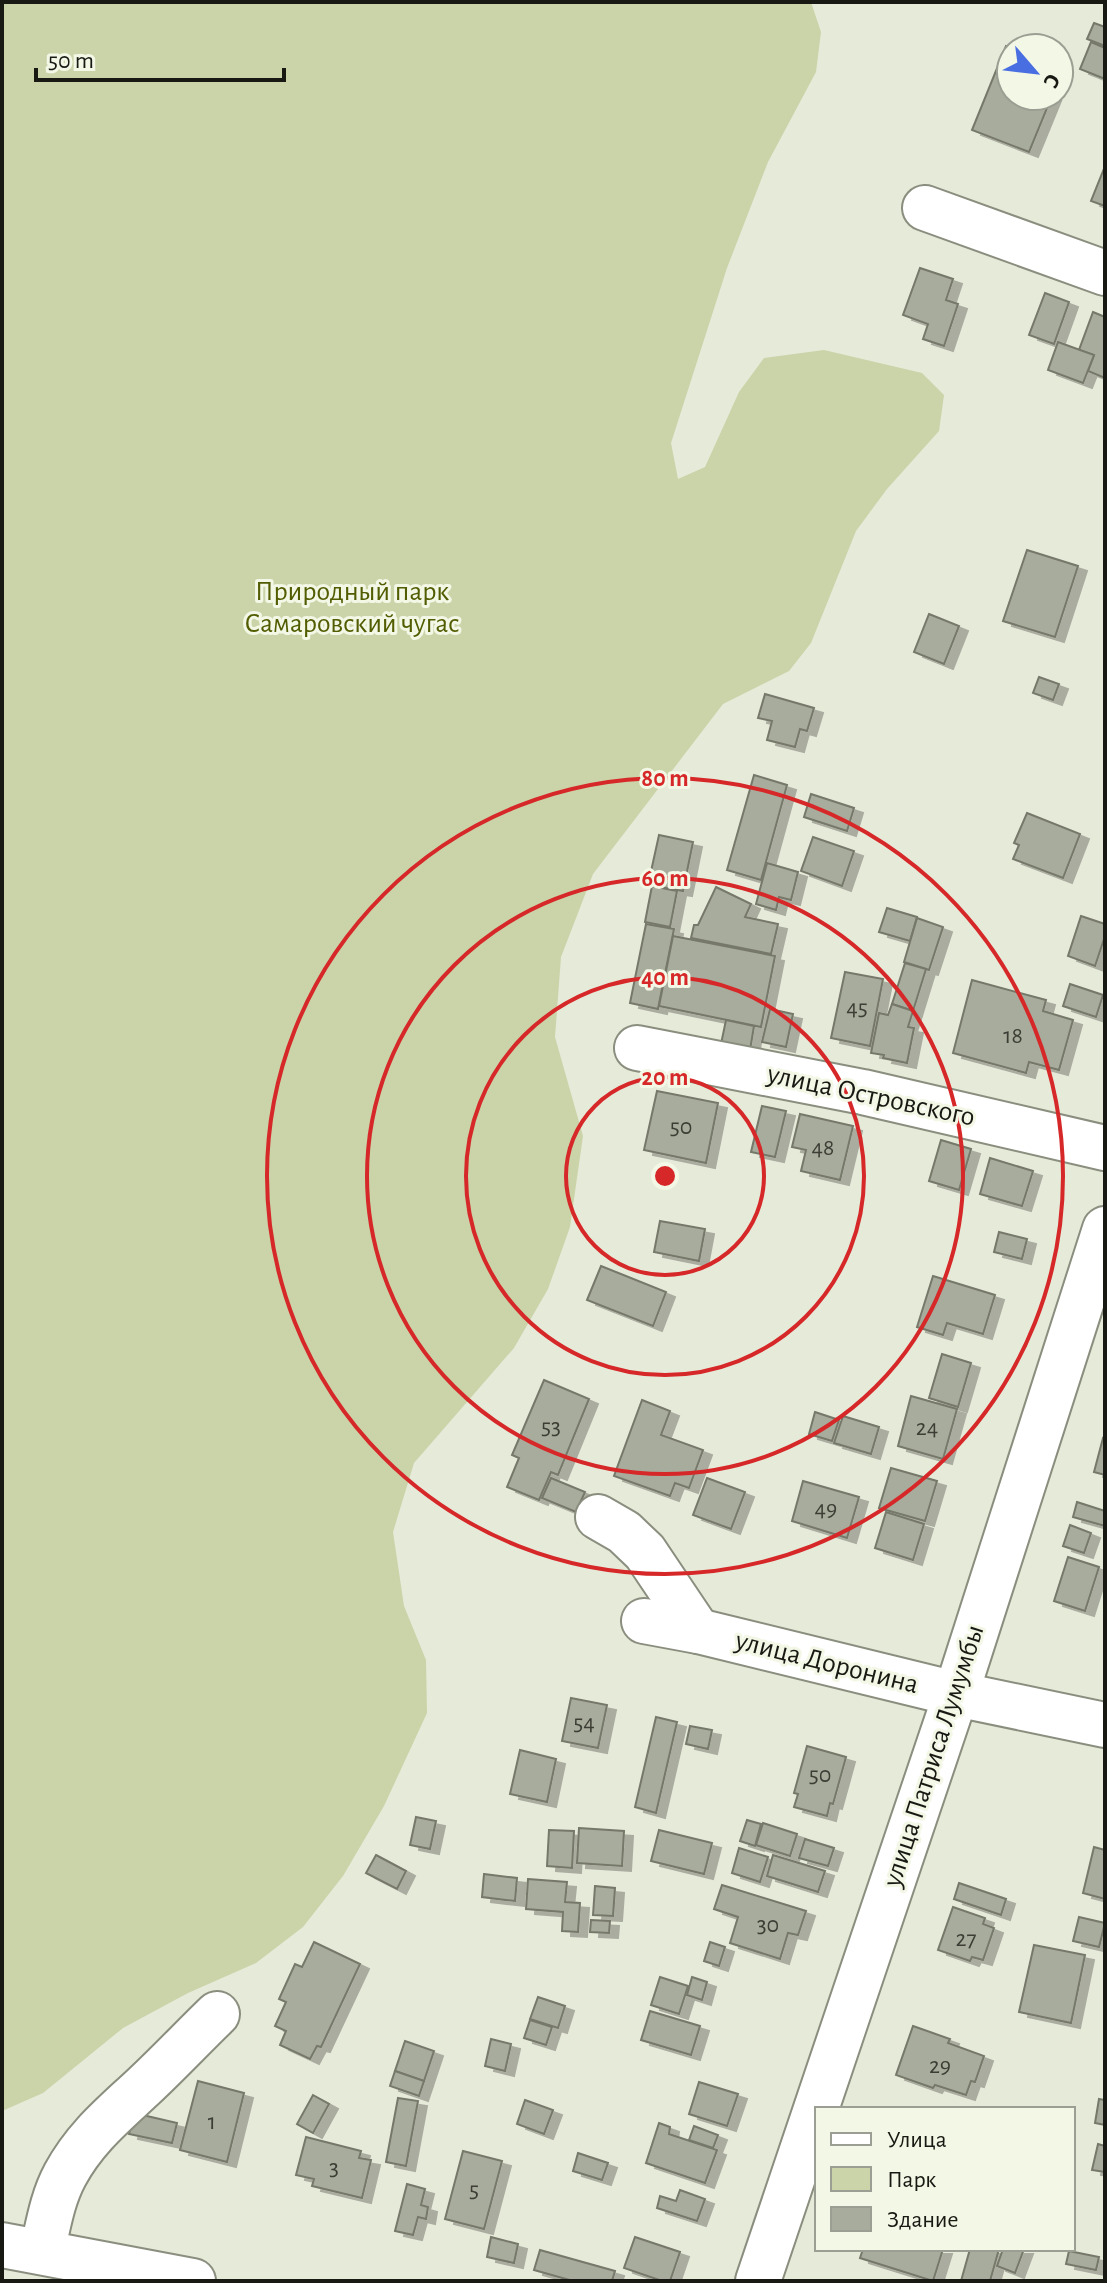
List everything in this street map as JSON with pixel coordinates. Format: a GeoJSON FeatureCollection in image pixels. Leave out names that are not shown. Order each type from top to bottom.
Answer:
{"type":"FeatureCollection","features":[{"type":"Feature","properties":{"kind":"street"},"geometry":{"type":"LineString","coordinates":[[925,208],[1105,273]]}},
{"type":"Feature","properties":{"kind":"street","name":"улица Островского"},"geometry":{"type":"LineString","coordinates":[[637,1048],[863,1092],[1105,1148]]}},
{"type":"Feature","properties":{"kind":"street","name":"улица Патриса Лумумбы"},"geometry":{"type":"LineString","coordinates":[[817,2107],[956,1694],[1105,1229]]}},
{"type":"Feature","properties":{"kind":"street"},"geometry":{"type":"LineString","coordinates":[[598,1517],[624,1532],[645,1552],[698,1631]]}},
{"type":"Feature","properties":{"kind":"street","name":"улица Доронина"},"geometry":{"type":"LineString","coordinates":[[644,1621],[698,1631],[956,1694],[1105,1725]]}},
{"type":"Feature","properties":{"kind":"street"},"geometry":{"type":"LineString","coordinates":[[193,2281],[22,2249],[55,2200],[64,2177],[80,2151],[95,2132],[217,2014]]}},
{"type":"Feature","properties":{"kind":"street","name":"улица Патриса Лумумбы"},"geometry":{"type":"LineString","coordinates":[[758,2281],[815,2112]]}},
{"type":"Feature","properties":{"kind":"green space","name":"Природный парк Самаровский чугас"},"geometry":{"type":"Polygon","coordinates":[[[2,2],[811,2],[821,32],[816,72],[768,162],[727,268],[671,443],[678,479],[705,467],[739,392],[764,358],[824,350],[922,373],[944,395],[939,431],[887,489],[856,531],[811,643],[789,671],[723,704],[593,874],[561,957],[555,1037],[583,1136],[570,1227],[548,1289],[514,1348],[414,1463],[393,1532],[404,1606],[426,1660],[427,1713],[384,1806],[343,1876],[303,1927],[256,1963],[188,1993],[123,2028],[43,2093],[2,2111],[2,2]]]}},
{"type":"Feature","properties":{"kind":"building"},"geometry":{"type":"Polygon","coordinates":[[[1094,23],[1105,27],[1105,46],[1087,39],[1094,23]]]}},
{"type":"Feature","properties":{"kind":"building"},"geometry":{"type":"Polygon","coordinates":[[[1091,42],[1105,48],[1105,79],[1080,69],[1091,42]]]}},
{"type":"Feature","properties":{"kind":"building"},"geometry":{"type":"Polygon","coordinates":[[[995,73],[995,112],[1045,112],[1029,152],[972,130],[995,73]]]}},
{"type":"Feature","properties":{"kind":"building"},"geometry":{"type":"Polygon","coordinates":[[[1105,166],[1105,206],[1091,201],[1105,166]]]}},
{"type":"Feature","properties":{"kind":"building"},"geometry":{"type":"Polygon","coordinates":[[[920,268],[953,279],[946,300],[958,304],[944,346],[923,339],[928,324],[903,315],[920,268]]]}},
{"type":"Feature","properties":{"kind":"building"},"geometry":{"type":"Polygon","coordinates":[[[1045,293],[1069,302],[1054,344],[1029,335],[1045,293]]]}},
{"type":"Feature","properties":{"kind":"building"},"geometry":{"type":"Polygon","coordinates":[[[1093,312],[1105,317],[1105,378],[1088,371],[1094,355],[1079,350],[1093,312]]]}},
{"type":"Feature","properties":{"kind":"building"},"geometry":{"type":"Polygon","coordinates":[[[1058,342],[1094,355],[1083,383],[1048,370],[1058,342]]]}},
{"type":"Feature","properties":{"kind":"building"},"geometry":{"type":"Polygon","coordinates":[[[1027,550],[1078,566],[1055,637],[1003,621],[1027,550]]]}},
{"type":"Feature","properties":{"kind":"building"},"geometry":{"type":"Polygon","coordinates":[[[929,614],[959,626],[944,664],[914,652],[929,614]]]}},
{"type":"Feature","properties":{"kind":"building"},"geometry":{"type":"Polygon","coordinates":[[[1039,677],[1059,684],[1053,700],[1033,693],[1039,677]]]}},
{"type":"Feature","properties":{"kind":"building"},"geometry":{"type":"Polygon","coordinates":[[[765,694],[814,708],[807,731],[800,729],[795,747],[767,740],[772,721],[758,718],[765,694]]]}},
{"type":"Feature","properties":{"kind":"building"},"geometry":{"type":"Polygon","coordinates":[[[754,775],[787,785],[761,880],[727,870],[754,775]]]}},
{"type":"Feature","properties":{"kind":"building"},"geometry":{"type":"Polygon","coordinates":[[[811,794],[854,808],[847,831],[804,817],[811,794]]]}},
{"type":"Feature","properties":{"kind":"building"},"geometry":{"type":"Polygon","coordinates":[[[1027,813],[1080,834],[1063,878],[1013,859],[1019,845],[1014,843],[1027,813]]]}},
{"type":"Feature","properties":{"kind":"building"},"geometry":{"type":"Polygon","coordinates":[[[659,835],[693,842],[683,891],[648,885],[659,835]]]}},
{"type":"Feature","properties":{"kind":"building"},"geometry":{"type":"Polygon","coordinates":[[[813,837],[854,851],[842,886],[801,871],[813,837]]]}},
{"type":"Feature","properties":{"kind":"building"},"geometry":{"type":"Polygon","coordinates":[[[767,863],[798,872],[791,900],[779,897],[776,910],[756,904],[767,863]]]}},
{"type":"Feature","properties":{"kind":"building"},"geometry":{"type":"Polygon","coordinates":[[[652,886],[677,891],[670,927],[645,922],[652,886]]]}},
{"type":"Feature","properties":{"kind":"building"},"geometry":{"type":"Polygon","coordinates":[[[716,887],[751,904],[745,917],[778,924],[771,954],[691,938],[694,925],[698,925],[716,887]]]}},
{"type":"Feature","properties":{"kind":"building"},"geometry":{"type":"Polygon","coordinates":[[[887,908],[917,917],[910,941],[879,932],[887,908]]]}},
{"type":"Feature","properties":{"kind":"building"},"geometry":{"type":"Polygon","coordinates":[[[1081,916],[1105,924],[1105,936],[1095,966],[1068,956],[1081,916]]]}},
{"type":"Feature","properties":{"kind":"building"},"geometry":{"type":"Polygon","coordinates":[[[917,918],[943,927],[929,970],[904,962],[917,918]]]}},
{"type":"Feature","properties":{"kind":"building"},"geometry":{"type":"Polygon","coordinates":[[[646,924],[674,929],[658,1009],[630,1003],[646,924]]]}},
{"type":"Feature","properties":{"kind":"building"},"geometry":{"type":"Polygon","coordinates":[[[673,936],[775,956],[761,1027],[659,1006],[673,936]]]}},
{"type":"Feature","properties":{"kind":"building"},"geometry":{"type":"Polygon","coordinates":[[[905,963],[926,969],[913,1011],[892,1004],[905,963]]]}},
{"type":"Feature","properties":{"kind":"building"},"geometry":{"type":"Polygon","coordinates":[[[845,972],[883,979],[870,1046],[831,1038],[845,972]]]}},
{"type":"Feature","properties":{"kind":"building"},"geometry":{"type":"Polygon","coordinates":[[[972,980],[1046,1000],[1043,1011],[1073,1020],[1059,1070],[1029,1062],[1026,1073],[953,1053],[972,980]]]}},
{"type":"Feature","properties":{"kind":"building"},"geometry":{"type":"Polygon","coordinates":[[[1070,984],[1103,995],[1096,1017],[1063,1006],[1070,984]]]}},
{"type":"Feature","properties":{"kind":"building"},"geometry":{"type":"Polygon","coordinates":[[[892,1004],[913,1011],[908,1027],[914,1028],[907,1063],[871,1053],[879,1013],[888,1015],[892,1004]]]}},
{"type":"Feature","properties":{"kind":"building"},"geometry":{"type":"Polygon","coordinates":[[[770,1009],[793,1014],[786,1047],[762,1042],[770,1009]]]}},
{"type":"Feature","properties":{"kind":"building"},"geometry":{"type":"Polygon","coordinates":[[[726,1020],[754,1026],[750,1050],[721,1044],[726,1020]]]}},
{"type":"Feature","properties":{"kind":"building"},"geometry":{"type":"Polygon","coordinates":[[[657,1091],[718,1103],[706,1163],[644,1150],[657,1091]]]}},
{"type":"Feature","properties":{"kind":"building"},"geometry":{"type":"Polygon","coordinates":[[[762,1106],[786,1111],[775,1157],[751,1152],[762,1106]]]}},
{"type":"Feature","properties":{"kind":"building"},"geometry":{"type":"Polygon","coordinates":[[[800,1114],[853,1126],[840,1180],[801,1171],[806,1150],[792,1147],[800,1114]]]}},
{"type":"Feature","properties":{"kind":"building"},"geometry":{"type":"Polygon","coordinates":[[[941,1140],[971,1149],[959,1190],[929,1181],[941,1140]]]}},
{"type":"Feature","properties":{"kind":"building"},"geometry":{"type":"Polygon","coordinates":[[[990,1158],[1033,1171],[1022,1206],[980,1194],[990,1158]]]}},
{"type":"Feature","properties":{"kind":"building"},"geometry":{"type":"Polygon","coordinates":[[[660,1221],[705,1229],[699,1261],[654,1252],[660,1221]]]}},
{"type":"Feature","properties":{"kind":"building"},"geometry":{"type":"Polygon","coordinates":[[[999,1232],[1027,1239],[1022,1259],[994,1252],[999,1232]]]}},
{"type":"Feature","properties":{"kind":"building"},"geometry":{"type":"Polygon","coordinates":[[[601,1266],[666,1292],[653,1326],[587,1300],[601,1266]]]}},
{"type":"Feature","properties":{"kind":"building"},"geometry":{"type":"Polygon","coordinates":[[[933,1276],[995,1295],[983,1334],[947,1323],[943,1335],[917,1327],[933,1276]]]}},
{"type":"Feature","properties":{"kind":"building"},"geometry":{"type":"Polygon","coordinates":[[[942,1354],[971,1363],[958,1407],[929,1398],[942,1354]]]}},
{"type":"Feature","properties":{"kind":"building"},"geometry":{"type":"Polygon","coordinates":[[[544,1380],[589,1399],[558,1475],[551,1472],[539,1500],[507,1487],[519,1458],[512,1455],[544,1380]]]}},
{"type":"Feature","properties":{"kind":"building"},"geometry":{"type":"Polygon","coordinates":[[[911,1396],[957,1409],[943,1459],[898,1446],[911,1396]]]}},
{"type":"Feature","properties":{"kind":"building"},"geometry":{"type":"Polygon","coordinates":[[[642,1400],[670,1411],[661,1435],[703,1450],[689,1488],[675,1483],[670,1496],[614,1476],[642,1400]]]}},
{"type":"Feature","properties":{"kind":"building"},"geometry":{"type":"Polygon","coordinates":[[[815,1412],[839,1420],[832,1441],[809,1434],[815,1412]]]}},
{"type":"Feature","properties":{"kind":"building"},"geometry":{"type":"Polygon","coordinates":[[[843,1416],[879,1427],[871,1454],[834,1443],[843,1416]]]}},
{"type":"Feature","properties":{"kind":"building"},"geometry":{"type":"Polygon","coordinates":[[[1105,1439],[1105,1475],[1094,1472],[1105,1439]]]}},
{"type":"Feature","properties":{"kind":"building"},"geometry":{"type":"Polygon","coordinates":[[[891,1468],[937,1481],[925,1521],[879,1508],[891,1468]]]}},
{"type":"Feature","properties":{"kind":"building"},"geometry":{"type":"Polygon","coordinates":[[[551,1478],[585,1492],[576,1512],[542,1498],[551,1478]]]}},
{"type":"Feature","properties":{"kind":"building"},"geometry":{"type":"Polygon","coordinates":[[[707,1478],[745,1492],[731,1529],[693,1515],[707,1478]]]}},
{"type":"Feature","properties":{"kind":"building"},"geometry":{"type":"Polygon","coordinates":[[[803,1481],[859,1497],[847,1538],[792,1521],[803,1481]]]}},
{"type":"Feature","properties":{"kind":"building"},"geometry":{"type":"Polygon","coordinates":[[[1077,1502],[1105,1511],[1105,1526],[1073,1517],[1077,1502]]]}},
{"type":"Feature","properties":{"kind":"building"},"geometry":{"type":"Polygon","coordinates":[[[886,1512],[924,1524],[913,1560],[875,1548],[886,1512]]]}},
{"type":"Feature","properties":{"kind":"building"},"geometry":{"type":"Polygon","coordinates":[[[1070,1525],[1091,1533],[1084,1553],[1063,1546],[1070,1525]]]}},
{"type":"Feature","properties":{"kind":"building"},"geometry":{"type":"Polygon","coordinates":[[[1068,1557],[1099,1567],[1085,1611],[1054,1601],[1068,1557]]]}},
{"type":"Feature","properties":{"kind":"building"},"geometry":{"type":"Polygon","coordinates":[[[571,1698],[607,1705],[598,1748],[562,1741],[571,1698]]]}},
{"type":"Feature","properties":{"kind":"building"},"geometry":{"type":"Polygon","coordinates":[[[656,1717],[677,1722],[656,1813],[635,1807],[656,1717]]]}},
{"type":"Feature","properties":{"kind":"building"},"geometry":{"type":"Polygon","coordinates":[[[690,1726],[712,1730],[708,1749],[686,1744],[690,1726]]]}},
{"type":"Feature","properties":{"kind":"building"},"geometry":{"type":"Polygon","coordinates":[[[807,1746],[846,1757],[827,1816],[794,1807],[798,1794],[794,1793],[807,1746]]]}},
{"type":"Feature","properties":{"kind":"building"},"geometry":{"type":"Polygon","coordinates":[[[520,1750],[556,1759],[547,1802],[510,1794],[520,1750]]]}},
{"type":"Feature","properties":{"kind":"building"},"geometry":{"type":"Polygon","coordinates":[[[416,1817],[436,1821],[430,1849],[410,1845],[416,1817]]]}},
{"type":"Feature","properties":{"kind":"building"},"geometry":{"type":"Polygon","coordinates":[[[747,1820],[761,1824],[755,1846],[740,1841],[747,1820]]]}},
{"type":"Feature","properties":{"kind":"building"},"geometry":{"type":"Polygon","coordinates":[[[763,1823],[797,1834],[790,1856],[756,1845],[763,1823]]]}},
{"type":"Feature","properties":{"kind":"building"},"geometry":{"type":"Polygon","coordinates":[[[579,1828],[624,1831],[622,1866],[577,1863],[579,1828]]]}},
{"type":"Feature","properties":{"kind":"building"},"geometry":{"type":"Polygon","coordinates":[[[549,1830],[574,1831],[572,1868],[547,1866],[549,1830]]]}},
{"type":"Feature","properties":{"kind":"building"},"geometry":{"type":"Polygon","coordinates":[[[659,1830],[712,1843],[704,1874],[651,1861],[659,1830]]]}},
{"type":"Feature","properties":{"kind":"building"},"geometry":{"type":"Polygon","coordinates":[[[805,1839],[834,1848],[828,1866],[799,1858],[805,1839]]]}},
{"type":"Feature","properties":{"kind":"building"},"geometry":{"type":"Polygon","coordinates":[[[1094,1847],[1105,1850],[1105,1899],[1083,1893],[1094,1847]]]}},
{"type":"Feature","properties":{"kind":"building"},"geometry":{"type":"Polygon","coordinates":[[[739,1848],[768,1857],[760,1882],[732,1873],[739,1848]]]}},
{"type":"Feature","properties":{"kind":"building"},"geometry":{"type":"Polygon","coordinates":[[[376,1855],[406,1871],[397,1889],[366,1873],[376,1855]]]}},
{"type":"Feature","properties":{"kind":"building"},"geometry":{"type":"Polygon","coordinates":[[[773,1855],[825,1871],[818,1892],[767,1876],[773,1855]]]}},
{"type":"Feature","properties":{"kind":"building"},"geometry":{"type":"Polygon","coordinates":[[[484,1874],[517,1878],[515,1901],[482,1897],[484,1874]]]}},
{"type":"Feature","properties":{"kind":"building"},"geometry":{"type":"Polygon","coordinates":[[[528,1879],[567,1882],[565,1902],[580,1903],[578,1932],[562,1931],[563,1912],[526,1909],[528,1879]]]}},
{"type":"Feature","properties":{"kind":"building"},"geometry":{"type":"Polygon","coordinates":[[[959,1883],[1006,1899],[1001,1915],[954,1899],[959,1883]]]}},
{"type":"Feature","properties":{"kind":"building"},"geometry":{"type":"Polygon","coordinates":[[[722,1885],[806,1911],[798,1935],[788,1933],[780,1959],[730,1943],[738,1917],[714,1909],[722,1885]]]}},
{"type":"Feature","properties":{"kind":"building"},"geometry":{"type":"Polygon","coordinates":[[[595,1886],[615,1888],[613,1916],[593,1915],[595,1886]]]}},
{"type":"Feature","properties":{"kind":"building"},"geometry":{"type":"Polygon","coordinates":[[[953,1907],[985,1918],[983,1924],[994,1928],[983,1960],[972,1957],[970,1961],[938,1950],[953,1907]]]}},
{"type":"Feature","properties":{"kind":"building"},"geometry":{"type":"Polygon","coordinates":[[[1079,1917],[1105,1923],[1099,1947],[1073,1941],[1079,1917]]]}},
{"type":"Feature","properties":{"kind":"building"},"geometry":{"type":"Polygon","coordinates":[[[591,1920],[610,1921],[609,1933],[590,1932],[591,1920]]]}},
{"type":"Feature","properties":{"kind":"building"},"geometry":{"type":"Polygon","coordinates":[[[314,1942],[360,1964],[321,2047],[317,2046],[310,2059],[280,2045],[286,2031],[275,2026],[286,2002],[279,1999],[295,1964],[302,1967],[314,1942]]]}},
{"type":"Feature","properties":{"kind":"building"},"geometry":{"type":"Polygon","coordinates":[[[710,1942],[725,1947],[719,1966],[704,1961],[710,1942]]]}},
{"type":"Feature","properties":{"kind":"building"},"geometry":{"type":"Polygon","coordinates":[[[1034,1945],[1085,1955],[1071,2023],[1019,2012],[1034,1945]]]}},
{"type":"Feature","properties":{"kind":"building"},"geometry":{"type":"Polygon","coordinates":[[[660,1977],[688,1986],[679,2014],[651,2005],[660,1977]]]}},
{"type":"Feature","properties":{"kind":"building"},"geometry":{"type":"Polygon","coordinates":[[[692,1977],[707,1982],[702,2000],[687,1995],[692,1977]]]}},
{"type":"Feature","properties":{"kind":"building"},"geometry":{"type":"Polygon","coordinates":[[[538,1997],[565,2006],[558,2028],[530,2019],[538,1997]]]}},
{"type":"Feature","properties":{"kind":"building"},"geometry":{"type":"Polygon","coordinates":[[[650,2011],[700,2026],[691,2055],[641,2040],[650,2011]]]}},
{"type":"Feature","properties":{"kind":"building"},"geometry":{"type":"Polygon","coordinates":[[[530,2020],[552,2027],[546,2045],[524,2038],[530,2020]]]}},
{"type":"Feature","properties":{"kind":"building"},"geometry":{"type":"Polygon","coordinates":[[[913,2026],[950,2039],[948,2043],[984,2056],[975,2082],[971,2081],[966,2095],[896,2075],[913,2026]]]}},
{"type":"Feature","properties":{"kind":"building"},"geometry":{"type":"Polygon","coordinates":[[[491,2039],[511,2044],[505,2071],[485,2066],[491,2039]]]}},
{"type":"Feature","properties":{"kind":"building"},"geometry":{"type":"Polygon","coordinates":[[[405,2041],[434,2051],[424,2081],[395,2071],[405,2041]]]}},
{"type":"Feature","properties":{"kind":"building"},"geometry":{"type":"Polygon","coordinates":[[[395,2071],[424,2081],[419,2096],[390,2086],[395,2071]]]}},
{"type":"Feature","properties":{"kind":"building"},"geometry":{"type":"Polygon","coordinates":[[[198,2081],[244,2093],[227,2162],[180,2150],[198,2081]]]}},
{"type":"Feature","properties":{"kind":"building"},"geometry":{"type":"Polygon","coordinates":[[[699,2082],[738,2094],[727,2126],[689,2114],[699,2082]]]}},
{"type":"Feature","properties":{"kind":"building"},"geometry":{"type":"Polygon","coordinates":[[[313,2095],[329,2104],[313,2133],[297,2124],[313,2095]]]}},
{"type":"Feature","properties":{"kind":"building"},"geometry":{"type":"Polygon","coordinates":[[[398,2098],[418,2101],[406,2166],[386,2162],[398,2098]]]}},
{"type":"Feature","properties":{"kind":"building"},"geometry":{"type":"Polygon","coordinates":[[[1099,2099],[1105,2100],[1105,2125],[1095,2123],[1099,2099]]]}},
{"type":"Feature","properties":{"kind":"building"},"geometry":{"type":"Polygon","coordinates":[[[525,2100],[553,2110],[544,2134],[517,2124],[525,2100]]]}},
{"type":"Feature","properties":{"kind":"building"},"geometry":{"type":"Polygon","coordinates":[[[134,2113],[177,2123],[172,2143],[129,2134],[134,2113]]]}},
{"type":"Feature","properties":{"kind":"building"},"geometry":{"type":"Polygon","coordinates":[[[659,2123],[670,2127],[669,2134],[717,2150],[705,2183],[646,2163],[659,2123]]]}},
{"type":"Feature","properties":{"kind":"building"},"geometry":{"type":"Polygon","coordinates":[[[694,2126],[718,2135],[713,2148],[689,2140],[694,2126]]]}},
{"type":"Feature","properties":{"kind":"building"},"geometry":{"type":"Polygon","coordinates":[[[306,2137],[361,2151],[359,2158],[371,2160],[362,2198],[312,2186],[314,2179],[296,2175],[306,2137]]]}},
{"type":"Feature","properties":{"kind":"building"},"geometry":{"type":"Polygon","coordinates":[[[1098,2144],[1105,2146],[1105,2172],[1092,2170],[1098,2144]]]}},
{"type":"Feature","properties":{"kind":"building"},"geometry":{"type":"Polygon","coordinates":[[[463,2151],[502,2161],[484,2229],[445,2219],[463,2151]]]}},
{"type":"Feature","properties":{"kind":"building"},"geometry":{"type":"Polygon","coordinates":[[[578,2153],[608,2163],[602,2180],[573,2171],[578,2153]]]}},
{"type":"Feature","properties":{"kind":"building"},"geometry":{"type":"Polygon","coordinates":[[[407,2184],[425,2189],[421,2205],[428,2207],[426,2219],[418,2217],[413,2235],[395,2231],[407,2184]]]}},
{"type":"Feature","properties":{"kind":"building"},"geometry":{"type":"Polygon","coordinates":[[[680,2190],[705,2199],[697,2221],[657,2208],[660,2196],[676,2201],[680,2190]]]}},
{"type":"Feature","properties":{"kind":"building"},"geometry":{"type":"Polygon","coordinates":[[[491,2237],[518,2244],[514,2263],[487,2257],[491,2237]]]}},
{"type":"Feature","properties":{"kind":"building"},"geometry":{"type":"Polygon","coordinates":[[[635,2237],[680,2252],[670,2281],[624,2268],[635,2237]]]}},
{"type":"Feature","properties":{"kind":"building"},"geometry":{"type":"Polygon","coordinates":[[[540,2250],[615,2271],[612,2281],[573,2281],[534,2270],[540,2250]]]}},
{"type":"Feature","properties":{"kind":"building"},"geometry":{"type":"Polygon","coordinates":[[[862,2251],[942,2251],[933,2281],[860,2258],[862,2251]]]}},
{"type":"Feature","properties":{"kind":"building"},"geometry":{"type":"Polygon","coordinates":[[[969,2251],[998,2251],[990,2281],[961,2281],[969,2251]]]}},
{"type":"Feature","properties":{"kind":"building"},"geometry":{"type":"Polygon","coordinates":[[[1002,2251],[1023,2251],[1015,2273],[997,2266],[1002,2251]]]}},
{"type":"Feature","properties":{"kind":"building"},"geometry":{"type":"Polygon","coordinates":[[[1069,2251],[1099,2257],[1096,2270],[1066,2264],[1069,2251]]]}}]}
